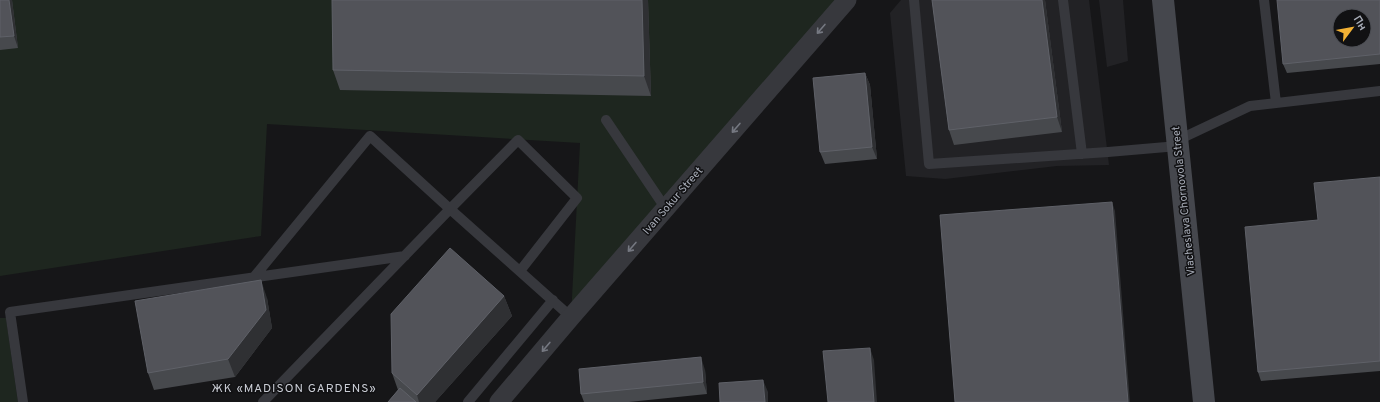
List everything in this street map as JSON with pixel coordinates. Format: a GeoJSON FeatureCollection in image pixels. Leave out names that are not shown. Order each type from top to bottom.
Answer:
{"type":"FeatureCollection","features":[{"type":"Feature","properties":{"kind":"street","name":"Ivan Sokur Street"},"geometry":{"type":"LineString","coordinates":[[499,402],[847,0]]}},
{"type":"Feature","properties":{"kind":"street","name":"Viacheslava Chornovola Street"},"geometry":{"type":"LineString","coordinates":[[1163,0],[1204,402]]}},
{"type":"Feature","properties":{"kind":"lane"},"geometry":{"type":"LineString","coordinates":[[914,0],[929,164],[1082,154],[1178,143],[1250,106],[1380,91]]}},
{"type":"Feature","properties":{"kind":"lane"},"geometry":{"type":"LineString","coordinates":[[1063,0],[1082,154]]}},
{"type":"Feature","properties":{"kind":"lane"},"geometry":{"type":"LineString","coordinates":[[1264,0],[1276,103]]}},
{"type":"Feature","properties":{"kind":"lane"},"geometry":{"type":"LineString","coordinates":[[606,120],[666,209]]}},
{"type":"Feature","properties":{"kind":"lane"},"geometry":{"type":"LineString","coordinates":[[254,277],[370,136],[571,317]]}},
{"type":"Feature","properties":{"kind":"lane"},"geometry":{"type":"LineString","coordinates":[[264,402],[518,140],[577,198],[520,272]]}},
{"type":"Feature","properties":{"kind":"lane"},"geometry":{"type":"LineString","coordinates":[[23,402],[10,312],[405,256]]}},
{"type":"Feature","properties":{"kind":"lane"},"geometry":{"type":"LineString","coordinates":[[468,402],[553,300]]}},
{"type":"Feature","properties":{"kind":"shaded area"},"geometry":{"type":"Polygon","coordinates":[[[0,0],[847,0],[571,317],[580,143],[267,124],[261,236],[0,276],[0,0]]]}},
{"type":"Feature","properties":{"kind":"shaded area"},"geometry":{"type":"Polygon","coordinates":[[[901,0],[1089,0],[1109,165],[1057,166],[945,179],[906,176],[890,13],[901,0]]]}},
{"type":"Feature","properties":{"kind":"shaded area"},"geometry":{"type":"Polygon","coordinates":[[[1099,0],[1123,0],[1128,61],[1107,67],[1099,0]]]}},
{"type":"Feature","properties":{"kind":"shaded area"},"geometry":{"type":"Polygon","coordinates":[[[0,318],[6,318],[18,402],[0,402],[0,318]]]}},
{"type":"Feature","properties":{"kind":"building"},"geometry":{"type":"Polygon","coordinates":[[[0,0],[9,0],[14,36],[0,37],[0,0]]]}},
{"type":"Feature","properties":{"kind":"building"},"geometry":{"type":"Polygon","coordinates":[[[332,0],[642,0],[644,76],[333,70],[332,0]]]}},
{"type":"Feature","properties":{"kind":"building"},"geometry":{"type":"Polygon","coordinates":[[[932,0],[1042,0],[1057,117],[949,130],[932,0]]]}},
{"type":"Feature","properties":{"kind":"building"},"geometry":{"type":"Polygon","coordinates":[[[1277,0],[1380,0],[1380,54],[1283,64],[1277,0]]]}},
{"type":"Feature","properties":{"kind":"building"},"geometry":{"type":"Polygon","coordinates":[[[865,73],[872,147],[820,152],[813,78],[865,73]]]}},
{"type":"Feature","properties":{"kind":"building"},"geometry":{"type":"Polygon","coordinates":[[[1380,177],[1380,361],[1258,372],[1245,227],[1318,220],[1314,183],[1380,177]]]}},
{"type":"Feature","properties":{"kind":"building"},"geometry":{"type":"Polygon","coordinates":[[[1112,202],[1128,402],[955,402],[940,215],[1112,202]]]}},
{"type":"Feature","properties":{"kind":"building"},"geometry":{"type":"Polygon","coordinates":[[[450,248],[504,296],[417,395],[392,373],[391,314],[450,248]]]}},
{"type":"Feature","properties":{"kind":"building"},"geometry":{"type":"Polygon","coordinates":[[[261,280],[266,310],[228,359],[148,373],[135,301],[261,280]]]}},
{"type":"Feature","properties":{"kind":"building"},"geometry":{"type":"Polygon","coordinates":[[[870,348],[874,402],[828,402],[823,351],[870,348]]]}},
{"type":"Feature","properties":{"kind":"building"},"geometry":{"type":"Polygon","coordinates":[[[701,357],[703,382],[581,394],[579,369],[701,357]]]}},
{"type":"Feature","properties":{"kind":"building"},"geometry":{"type":"Polygon","coordinates":[[[763,380],[765,402],[720,402],[719,383],[763,380]]]}},
{"type":"Feature","properties":{"kind":"building"},"geometry":{"type":"Polygon","coordinates":[[[400,388],[416,402],[388,402],[400,388]]]}},
{"type":"Feature","properties":{"kind":"district","name":"ЖК «MADISON GARDENS»"},"geometry":{"type":"Point","coordinates":[294,389]}}]}
